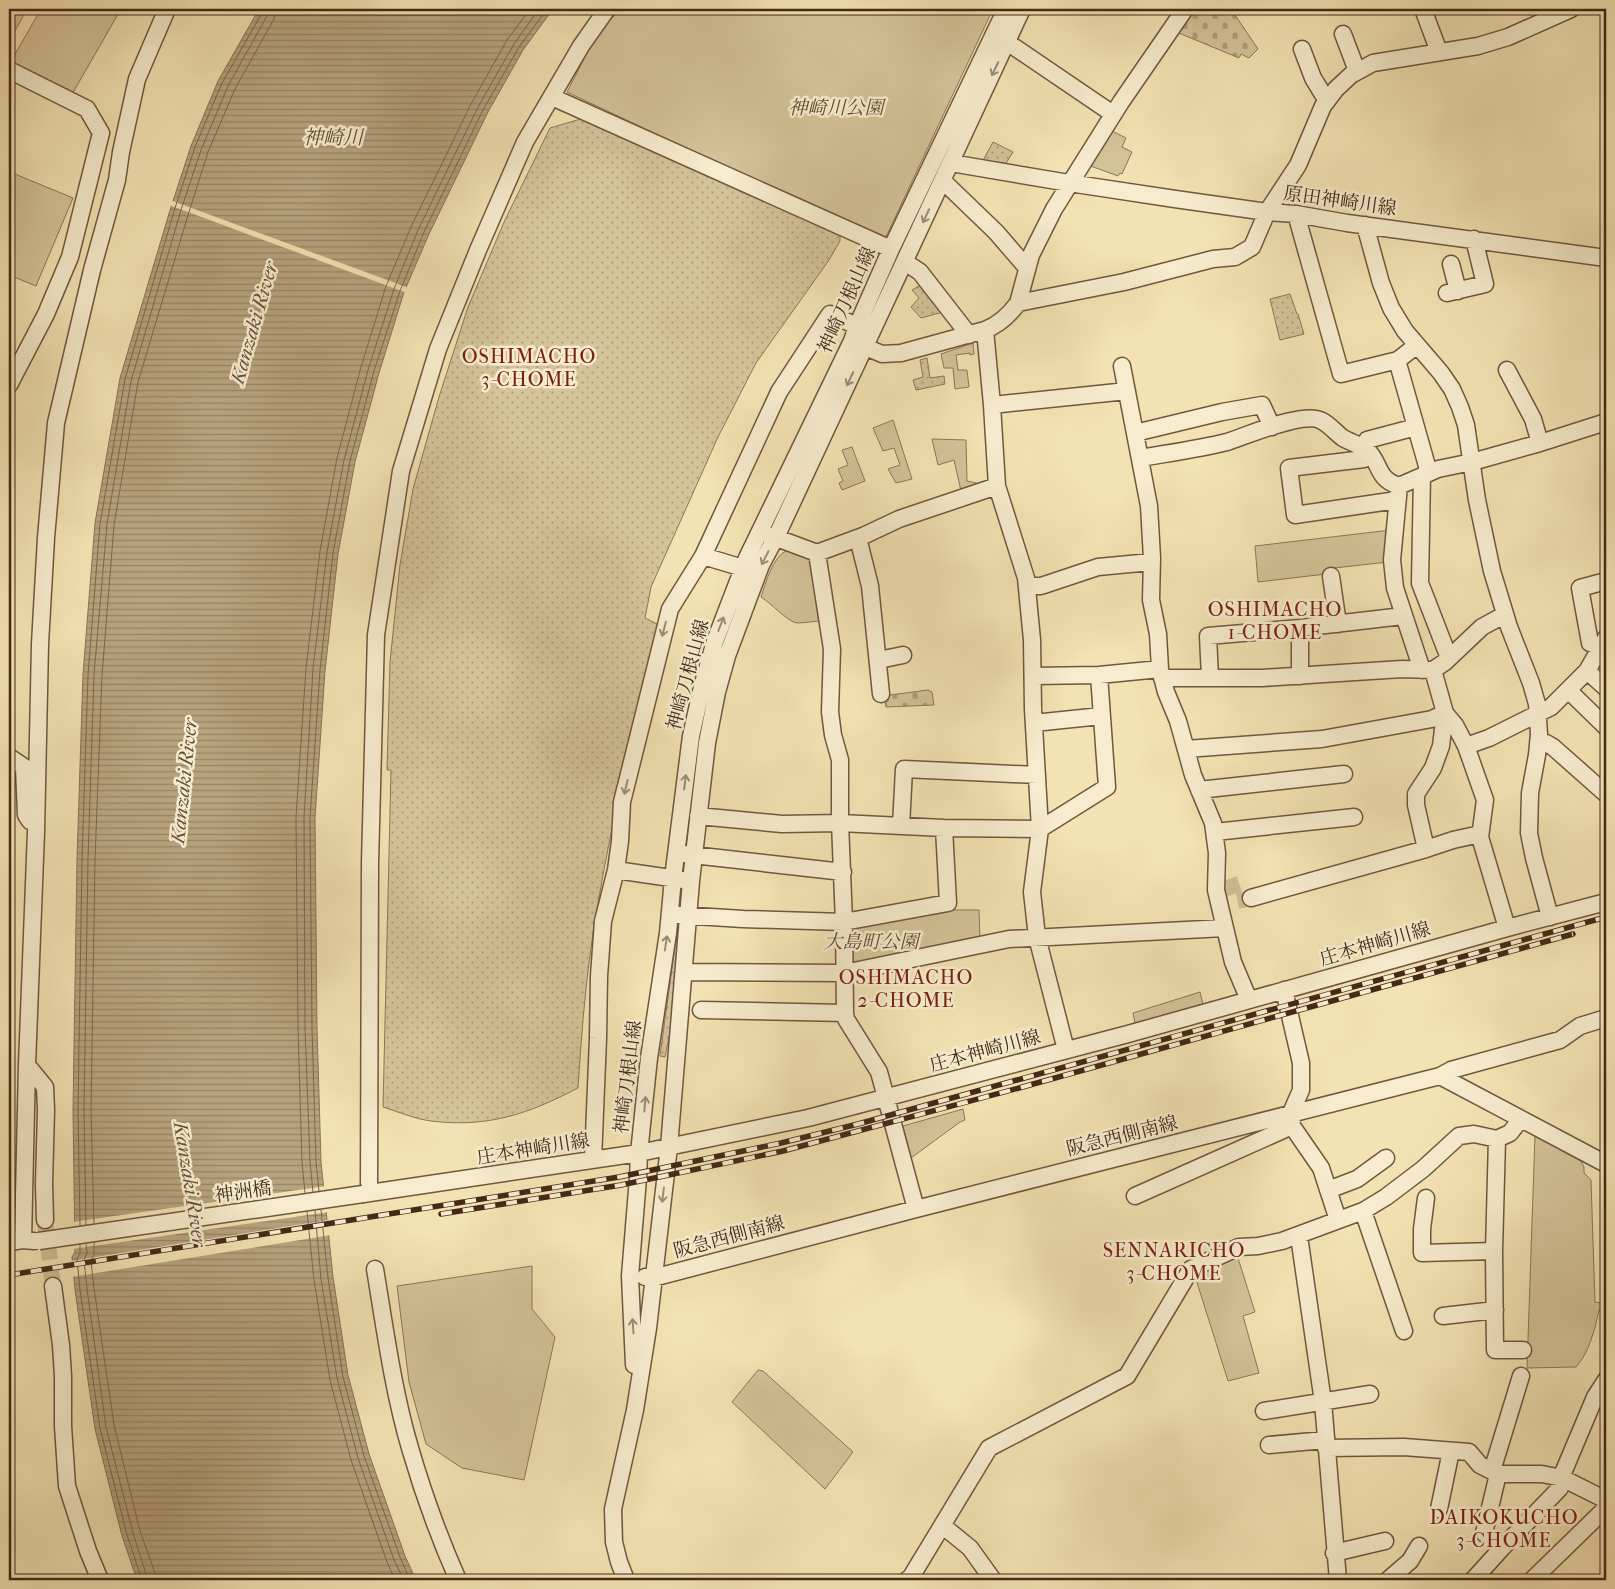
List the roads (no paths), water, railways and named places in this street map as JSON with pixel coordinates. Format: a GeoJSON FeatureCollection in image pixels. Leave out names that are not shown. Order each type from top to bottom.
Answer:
{"type":"FeatureCollection","features":[{"type":"Feature","properties":{"kind":"street"},"geometry":{"type":"LineString","coordinates":[[24,1241],[27,1065],[41,635],[46,528],[56,423],[92,270],[117,180],[121,152],[137,79],[167,9]]}},
{"type":"Feature","properties":{"kind":"street"},"geometry":{"type":"LineString","coordinates":[[366,1194],[370,863],[376,635],[401,471],[438,349],[525,142],[581,46],[607,9]]}},
{"type":"Feature","properties":{"kind":"street","name":"神崎刀根山線"},"geometry":{"type":"LineString","coordinates":[[626,1580],[614,1542],[613,1509],[635,1410],[648,1328],[669,1147],[698,816],[717,692],[758,574],[768,535],[858,338],[892,249],[1006,9]]}},
{"type":"Feature","properties":{"kind":"street","name":"神崎刀根山線"},"geometry":{"type":"LineString","coordinates":[[858,338],[905,262],[1022,9]]}},
{"type":"Feature","properties":{"kind":"street"},"geometry":{"type":"LineString","coordinates":[[593,1160],[602,930],[616,870],[620,842],[622,802],[670,609],[702,556],[779,392],[830,314],[858,338],[882,354],[901,353],[985,330],[991,328],[1010,313],[1018,303],[1031,255],[1069,183],[1113,114],[1186,9]]}},
{"type":"Feature","properties":{"kind":"street"},"geometry":{"type":"LineString","coordinates":[[1423,9],[1439,52]]}},
{"type":"Feature","properties":{"kind":"street"},"geometry":{"type":"LineString","coordinates":[[1018,303],[1124,282],[1213,259],[1235,257],[1252,247],[1267,212],[1295,170],[1327,101],[1340,84],[1357,71],[1373,63],[1478,46],[1508,37],[1567,9]]}},
{"type":"Feature","properties":{"kind":"street"},"geometry":{"type":"LineString","coordinates":[[1343,34],[1357,71]]}},
{"type":"Feature","properties":{"kind":"street"},"geometry":{"type":"LineString","coordinates":[[1007,42],[1113,114]]}},
{"type":"Feature","properties":{"kind":"street"},"geometry":{"type":"LineString","coordinates":[[1302,49],[1313,78],[1327,101]]}},
{"type":"Feature","properties":{"kind":"street"},"geometry":{"type":"LineString","coordinates":[[9,70],[87,109],[102,133],[70,257],[46,314],[9,385]]}},
{"type":"Feature","properties":{"kind":"street"},"geometry":{"type":"LineString","coordinates":[[552,97],[892,249]]}},
{"type":"Feature","properties":{"kind":"street","name":"原田神崎川線"},"geometry":{"type":"LineString","coordinates":[[951,163],[1069,183],[1267,212],[1296,214],[1606,258]]}},
{"type":"Feature","properties":{"kind":"street"},"geometry":{"type":"LineString","coordinates":[[943,181],[996,232],[1027,268]]}},
{"type":"Feature","properties":{"kind":"street"},"geometry":{"type":"LineString","coordinates":[[1296,214],[1341,374],[1397,360],[1417,345]]}},
{"type":"Feature","properties":{"kind":"street"},"geometry":{"type":"LineString","coordinates":[[1365,225],[1387,300],[1400,324],[1452,389],[1466,426],[1485,538],[1504,615],[1535,696],[1538,714],[1538,742],[1530,793],[1530,833],[1534,858],[1550,917]]}},
{"type":"Feature","properties":{"kind":"street"},"geometry":{"type":"LineString","coordinates":[[1451,264],[1453,292],[1485,284],[1474,239]]}},
{"type":"Feature","properties":{"kind":"street"},"geometry":{"type":"LineString","coordinates":[[905,262],[920,272],[969,335]]}},
{"type":"Feature","properties":{"kind":"street"},"geometry":{"type":"LineString","coordinates":[[985,330],[997,486],[1026,578],[1032,640],[1034,723],[1040,829],[1032,892],[1037,937],[1066,1050]]}},
{"type":"Feature","properties":{"kind":"street"},"geometry":{"type":"LineString","coordinates":[[1397,360],[1416,427],[1426,474],[1420,583],[1449,658]]}},
{"type":"Feature","properties":{"kind":"street"},"geometry":{"type":"LineString","coordinates":[[1122,366],[1149,506],[1152,562],[1151,600],[1158,634],[1161,673],[1199,790],[1214,823],[1217,853],[1216,890],[1233,962],[1249,1000]]}},
{"type":"Feature","properties":{"kind":"street"},"geometry":{"type":"LineString","coordinates":[[1507,370],[1533,420],[1540,443]]}},
{"type":"Feature","properties":{"kind":"street"},"geometry":{"type":"LineString","coordinates":[[992,405],[1127,391]]}},
{"type":"Feature","properties":{"kind":"street"},"geometry":{"type":"LineString","coordinates":[[1135,433],[1222,412],[1262,405],[1272,426]]}},
{"type":"Feature","properties":{"kind":"street"},"geometry":{"type":"LineString","coordinates":[[1140,458],[1227,442],[1272,426],[1302,419],[1319,419],[1341,436],[1365,449],[1416,427]]}},
{"type":"Feature","properties":{"kind":"street"},"geometry":{"type":"LineString","coordinates":[[1368,447],[1364,459],[1289,468],[1295,515],[1398,493],[1426,474],[1438,469],[1472,462],[1540,443],[1606,422]]}},
{"type":"Feature","properties":{"kind":"street"},"geometry":{"type":"LineString","coordinates":[[1368,447],[1384,478],[1398,493],[1392,560],[1395,588],[1403,616],[1445,713],[1455,725],[1466,746],[1485,800],[1480,838],[1507,928]]}},
{"type":"Feature","properties":{"kind":"street"},"geometry":{"type":"LineString","coordinates":[[768,535],[817,553],[858,538],[908,516],[997,486]]}},
{"type":"Feature","properties":{"kind":"street","name":"神崎刀根山線"},"geometry":{"type":"LineString","coordinates":[[635,1410],[634,1330],[630,1276],[639,1153],[649,1058],[691,736],[715,641],[743,568],[768,535]]}},
{"type":"Feature","properties":{"kind":"street"},"geometry":{"type":"LineString","coordinates":[[858,538],[870,586],[882,694]]}},
{"type":"Feature","properties":{"kind":"street"},"geometry":{"type":"LineString","coordinates":[[817,553],[832,649],[830,712],[840,760],[844,1013],[846,1020],[879,1072],[916,1209]]}},
{"type":"Feature","properties":{"kind":"street"},"geometry":{"type":"LineString","coordinates":[[702,556],[743,568]]}},
{"type":"Feature","properties":{"kind":"street"},"geometry":{"type":"LineString","coordinates":[[1027,586],[1041,586],[1098,567],[1152,562]]}},
{"type":"Feature","properties":{"kind":"street"},"geometry":{"type":"LineString","coordinates":[[1331,576],[1338,624]]}},
{"type":"Feature","properties":{"kind":"street"},"geometry":{"type":"LineString","coordinates":[[1604,643],[1590,643],[1580,588],[1606,581]]}},
{"type":"Feature","properties":{"kind":"street"},"geometry":{"type":"LineString","coordinates":[[1033,676],[1161,673],[1210,678],[1262,678],[1402,669],[1427,670],[1449,658],[1482,627],[1504,615]]}},
{"type":"Feature","properties":{"kind":"street"},"geometry":{"type":"LineString","coordinates":[[1210,678],[1208,636],[1403,616]]}},
{"type":"Feature","properties":{"kind":"street"},"geometry":{"type":"LineString","coordinates":[[1300,628],[1300,676]]}},
{"type":"Feature","properties":{"kind":"street"},"geometry":{"type":"LineString","coordinates":[[1466,746],[1489,738],[1551,707],[1587,671],[1604,643]]}},
{"type":"Feature","properties":{"kind":"street"},"geometry":{"type":"LineString","coordinates":[[879,660],[903,655]]}},
{"type":"Feature","properties":{"kind":"street"},"geometry":{"type":"LineString","coordinates":[[1587,671],[1606,688]]}},
{"type":"Feature","properties":{"kind":"street"},"geometry":{"type":"LineString","coordinates":[[698,816],[782,824],[840,823],[944,828],[1040,829],[1107,787],[1099,675]]}},
{"type":"Feature","properties":{"kind":"street"},"geometry":{"type":"LineString","coordinates":[[1568,690],[1606,727]]}},
{"type":"Feature","properties":{"kind":"street"},"geometry":{"type":"LineString","coordinates":[[1186,749],[1322,738],[1432,720],[1445,713]]}},
{"type":"Feature","properties":{"kind":"street"},"geometry":{"type":"LineString","coordinates":[[1426,849],[1416,805],[1416,794],[1432,768],[1441,746],[1445,713]]}},
{"type":"Feature","properties":{"kind":"street"},"geometry":{"type":"LineString","coordinates":[[1034,723],[1101,716]]}},
{"type":"Feature","properties":{"kind":"street"},"geometry":{"type":"LineString","coordinates":[[1538,742],[1546,743],[1553,747],[1606,794]]}},
{"type":"Feature","properties":{"kind":"street"},"geometry":{"type":"LineString","coordinates":[[9,757],[24,767],[26,815],[36,832]]}},
{"type":"Feature","properties":{"kind":"street"},"geometry":{"type":"LineString","coordinates":[[901,826],[904,769],[1037,775]]}},
{"type":"Feature","properties":{"kind":"street"},"geometry":{"type":"LineString","coordinates":[[1199,790],[1344,774]]}},
{"type":"Feature","properties":{"kind":"street"},"geometry":{"type":"LineString","coordinates":[[1215,832],[1354,817]]}},
{"type":"Feature","properties":{"kind":"street"},"geometry":{"type":"LineString","coordinates":[[669,915],[844,922],[948,903],[944,828]]}},
{"type":"Feature","properties":{"kind":"street"},"geometry":{"type":"LineString","coordinates":[[1251,898],[1480,834]]}},
{"type":"Feature","properties":{"kind":"street"},"geometry":{"type":"LineString","coordinates":[[676,853],[842,872]]}},
{"type":"Feature","properties":{"kind":"street"},"geometry":{"type":"LineString","coordinates":[[1217,853],[1229,879]]}},
{"type":"Feature","properties":{"kind":"street"},"geometry":{"type":"LineString","coordinates":[[616,870],[691,881]]}},
{"type":"Feature","properties":{"kind":"street","name":"庄本神崎川線"},"geometry":{"type":"LineString","coordinates":[[366,1194],[639,1153],[808,1118],[1066,1050],[1606,902]]}},
{"type":"Feature","properties":{"kind":"street"},"geometry":{"type":"LineString","coordinates":[[684,972],[844,973],[1009,938],[1225,928]]}},
{"type":"Feature","properties":{"kind":"street"},"geometry":{"type":"LineString","coordinates":[[1135,1196],[1291,1119],[1301,1090],[1301,1063],[1284,990]]}},
{"type":"Feature","properties":{"kind":"street"},"geometry":{"type":"LineString","coordinates":[[701,1010],[844,1013]]}},
{"type":"Feature","properties":{"kind":"street","name":"阪急西側南線"},"geometry":{"type":"LineString","coordinates":[[630,1276],[653,1278],[916,1209],[1291,1119],[1440,1076],[1451,1070],[1560,1040],[1580,1026],[1606,1018]]}},
{"type":"Feature","properties":{"kind":"street"},"geometry":{"type":"LineString","coordinates":[[27,1065],[45,1087],[45,1220]]}},
{"type":"Feature","properties":{"kind":"street"},"geometry":{"type":"LineString","coordinates":[[1440,1076],[1606,1164]]}},
{"type":"Feature","properties":{"kind":"street"},"geometry":{"type":"LineString","coordinates":[[1291,1119],[1321,1168],[1338,1220]]}},
{"type":"Feature","properties":{"kind":"street"},"geometry":{"type":"LineString","coordinates":[[907,1580],[911,1577],[943,1526],[989,1448],[1127,1376],[1191,1269],[1239,1247],[1258,1246],[1282,1241],[1363,1211],[1423,1169],[1459,1136],[1474,1134],[1497,1139],[1510,1133],[1521,1119]]}},
{"type":"Feature","properties":{"kind":"street"},"geometry":{"type":"LineString","coordinates":[[1497,1139],[1494,1251],[1495,1350],[1523,1350]]}},
{"type":"Feature","properties":{"kind":"street"},"geometry":{"type":"LineString","coordinates":[[1328,1190],[1357,1179],[1386,1158]]}},
{"type":"Feature","properties":{"kind":"street","name":"神洲橋"},"geometry":{"type":"LineString","coordinates":[[24,1241],[366,1194]]}},
{"type":"Feature","properties":{"kind":"street"},"geometry":{"type":"LineString","coordinates":[[1426,1198],[1422,1229],[1422,1253],[1494,1251]]}},
{"type":"Feature","properties":{"kind":"street"},"geometry":{"type":"LineString","coordinates":[[1363,1211],[1404,1331]]}},
{"type":"Feature","properties":{"kind":"street"},"geometry":{"type":"LineString","coordinates":[[1298,1236],[1323,1402],[1334,1553],[1338,1580]]}},
{"type":"Feature","properties":{"kind":"street"},"geometry":{"type":"LineString","coordinates":[[375,1269],[392,1372],[410,1448],[438,1534],[458,1580]]}},
{"type":"Feature","properties":{"kind":"street"},"geometry":{"type":"LineString","coordinates":[[53,1286],[61,1345],[63,1376],[62,1426],[67,1486],[100,1580]]}},
{"type":"Feature","properties":{"kind":"street"},"geometry":{"type":"LineString","coordinates":[[1443,1316],[1495,1310]]}},
{"type":"Feature","properties":{"kind":"street"},"geometry":{"type":"LineString","coordinates":[[1502,1548],[1484,1533],[1495,1473],[1522,1376]]}},
{"type":"Feature","properties":{"kind":"street"},"geometry":{"type":"LineString","coordinates":[[1473,1580],[1560,1488],[1563,1473],[1601,1401],[1606,1380]]}},
{"type":"Feature","properties":{"kind":"street"},"geometry":{"type":"LineString","coordinates":[[1264,1411],[1370,1394]]}},
{"type":"Feature","properties":{"kind":"street"},"geometry":{"type":"LineString","coordinates":[[1269,1444],[1404,1447],[1469,1452],[1480,1465],[1495,1473],[1542,1474],[1562,1478],[1606,1500]]}},
{"type":"Feature","properties":{"kind":"street"},"geometry":{"type":"LineString","coordinates":[[1439,1509],[1451,1451]]}},
{"type":"Feature","properties":{"kind":"street"},"geometry":{"type":"LineString","coordinates":[[1532,1580],[1606,1508]]}},
{"type":"Feature","properties":{"kind":"street"},"geometry":{"type":"LineString","coordinates":[[943,1526],[970,1548],[993,1580]]}},
{"type":"Feature","properties":{"kind":"street"},"geometry":{"type":"LineString","coordinates":[[1334,1553],[1385,1541]]}},
{"type":"Feature","properties":{"kind":"street"},"geometry":{"type":"LineString","coordinates":[[1388,1580],[1410,1561],[1419,1546]]}},
{"type":"Feature","properties":{"kind":"water","name":"神崎川"},"geometry":{"type":"Polygon","coordinates":[[[259,9],[553,9],[523,50],[488,112],[429,234],[404,292],[379,373],[355,462],[338,554],[325,671],[315,818],[317,1028],[321,1162],[333,1277],[348,1375],[369,1454],[405,1556],[416,1580],[137,1580],[122,1536],[95,1429],[75,1290],[72,1257],[75,1252],[73,1110],[77,859],[83,674],[95,523],[120,378],[171,207],[191,146],[218,81],[259,9]]]}},
{"type":"Feature","properties":{"kind":"tunnel"},"geometry":{"type":"LineString","coordinates":[[1229,879],[1237,901],[1251,898]]}},
{"type":"Feature","properties":{"kind":"tunnel"},"geometry":{"type":"LineString","coordinates":[[45,1220],[53,1286]]}},
{"type":"Feature","properties":{"kind":"railway"},"geometry":{"type":"LineString","coordinates":[[9,1275],[619,1177],[781,1143],[858,1124],[1606,917]]}},
{"type":"Feature","properties":{"kind":"railway"},"geometry":{"type":"LineString","coordinates":[[441,1214],[621,1185],[783,1151],[1019,1088],[1573,934]]}},
{"type":"Feature","properties":{"kind":"district","name":"OSHIMACHO 3-CHOME"},"geometry":{"type":"Point","coordinates":[529,368]}},
{"type":"Feature","properties":{"kind":"district","name":"OSHIMACHO 1-CHOME"},"geometry":{"type":"Point","coordinates":[1275,620]}},
{"type":"Feature","properties":{"kind":"district","name":"OSHIMACHO 2-CHOME"},"geometry":{"type":"Point","coordinates":[906,988]}},
{"type":"Feature","properties":{"kind":"district","name":"SENNARICHO 3-CHOME"},"geometry":{"type":"Point","coordinates":[1174,1262]}},
{"type":"Feature","properties":{"kind":"district","name":"DAIKOKUCHO 3-CHOME"},"geometry":{"type":"Point","coordinates":[1504,1528]}},
{"type":"Feature","properties":{"kind":"park label","name":"神崎川公園"},"geometry":{"type":"Point","coordinates":[836,108]}},
{"type":"Feature","properties":{"kind":"park label","name":"大島町公園"},"geometry":{"type":"Point","coordinates":[871,942]}},
{"type":"Feature","properties":{"kind":"water label","name":"Kanzaki River"},"geometry":{"type":"Point","coordinates":[254,323]}},
{"type":"Feature","properties":{"kind":"water label","name":"Kanzaki River"},"geometry":{"type":"Point","coordinates":[184,781]}},
{"type":"Feature","properties":{"kind":"water label","name":"Kanzaki River"},"geometry":{"type":"Point","coordinates":[190,1184]}}]}
